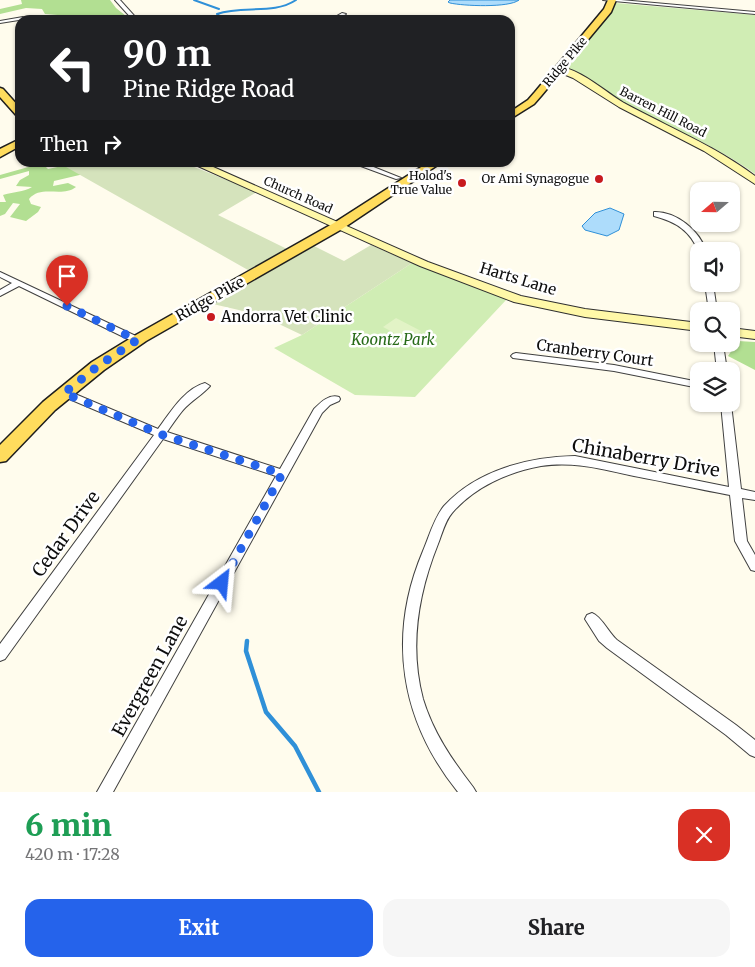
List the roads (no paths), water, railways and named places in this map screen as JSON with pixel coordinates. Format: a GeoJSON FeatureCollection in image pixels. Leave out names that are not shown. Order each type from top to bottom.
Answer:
{"type":"FeatureCollection","features":[{"type":"Feature","properties":{"kind":"main road","name":"Ridge Pike"},"geometry":{"type":"LineString","coordinates":[[515,113],[531,102],[559,69],[608,10],[610,0]]}},
{"type":"Feature","properties":{"kind":"main road"},"geometry":{"type":"LineString","coordinates":[[0,92],[15,108]]}},
{"type":"Feature","properties":{"kind":"main road"},"geometry":{"type":"LineString","coordinates":[[0,154],[15,146]]}},
{"type":"Feature","properties":{"kind":"main road","name":"Ridge Pike"},"geometry":{"type":"LineString","coordinates":[[0,456],[64,393],[98,366],[137,340],[338,226],[429,167]]}},
{"type":"Feature","properties":{"kind":"street"},"geometry":{"type":"LineString","coordinates":[[117,0],[131,15]]}},
{"type":"Feature","properties":{"kind":"street"},"geometry":{"type":"LineString","coordinates":[[610,0],[755,13]]}},
{"type":"Feature","properties":{"kind":"street"},"geometry":{"type":"LineString","coordinates":[[671,0],[671,6]]}},
{"type":"Feature","properties":{"kind":"street"},"geometry":{"type":"LineString","coordinates":[[0,22],[15,19]]}},
{"type":"Feature","properties":{"kind":"street","name":"Barren Hill Road"},"geometry":{"type":"LineString","coordinates":[[559,69],[573,73],[612,100],[732,162],[755,181]]}},
{"type":"Feature","properties":{"kind":"street","name":"Church Road"},"geometry":{"type":"LineString","coordinates":[[204,167],[338,226]]}},
{"type":"Feature","properties":{"kind":"street"},"geometry":{"type":"LineString","coordinates":[[367,167],[398,178]]}},
{"type":"Feature","properties":{"kind":"street"},"geometry":{"type":"LineString","coordinates":[[656,214],[668,216],[678,222],[692,233],[697,242]]}},
{"type":"Feature","properties":{"kind":"street","name":"Harts Lane"},"geometry":{"type":"LineString","coordinates":[[338,226],[440,270],[518,299],[585,313],[690,326]]}},
{"type":"Feature","properties":{"kind":"street"},"geometry":{"type":"LineString","coordinates":[[0,274],[137,340]]}},
{"type":"Feature","properties":{"kind":"street"},"geometry":{"type":"LineString","coordinates":[[0,293],[18,283]]}},
{"type":"Feature","properties":{"kind":"street"},"geometry":{"type":"LineString","coordinates":[[740,333],[755,335]]}},
{"type":"Feature","properties":{"kind":"street","name":"Cranberry Court"},"geometry":{"type":"LineString","coordinates":[[516,356],[539,361],[568,362],[614,368],[690,383]]}},
{"type":"Feature","properties":{"kind":"street","name":"Cedar Drive"},"geometry":{"type":"LineString","coordinates":[[0,655],[186,400],[206,386]]}},
{"type":"Feature","properties":{"kind":"street"},"geometry":{"type":"LineString","coordinates":[[64,393],[160,434],[282,474]]}},
{"type":"Feature","properties":{"kind":"street","name":"Evergreen Lane"},"geometry":{"type":"LineString","coordinates":[[105,792],[318,411],[326,403],[335,400]]}},
{"type":"Feature","properties":{"kind":"street"},"geometry":{"type":"LineString","coordinates":[[727,412],[742,541],[748,556],[755,566]]}},
{"type":"Feature","properties":{"kind":"street","name":"Chinaberry Drive"},"geometry":{"type":"LineString","coordinates":[[468,792],[441,756],[428,731],[413,684],[408,633],[417,587],[429,551],[447,512],[459,500],[484,482],[528,465],[559,460],[575,460],[755,496]]}},
{"type":"Feature","properties":{"kind":"street"},"geometry":{"type":"LineString","coordinates":[[592,619],[604,637],[612,644],[731,730],[755,750]]}},
{"type":"Feature","properties":{"kind":"water"},"geometry":{"type":"Polygon","coordinates":[[[450,0],[519,0],[514,3],[486,6],[450,3],[448,2],[450,0]]]}},
{"type":"Feature","properties":{"kind":"water"},"geometry":{"type":"Polygon","coordinates":[[[610,208],[624,214],[619,230],[607,236],[585,230],[582,226],[595,213],[610,208]]]}},
{"type":"Feature","properties":{"kind":"waterway"},"geometry":{"type":"LineString","coordinates":[[194,0],[219,9]]}},
{"type":"Feature","properties":{"kind":"waterway"},"geometry":{"type":"LineString","coordinates":[[218,15],[217,14],[227,11],[268,9],[287,5],[296,0]]}},
{"type":"Feature","properties":{"kind":"waterway"},"geometry":{"type":"LineString","coordinates":[[247,641],[246,651],[266,712],[295,746],[319,792]]}},
{"type":"Feature","properties":{"kind":"place","name":"Or Ami Synagogue"},"geometry":{"type":"Point","coordinates":[599,179]}},
{"type":"Feature","properties":{"kind":"place","name":"Holod's True Value"},"geometry":{"type":"Point","coordinates":[462,183]}},
{"type":"Feature","properties":{"kind":"place","name":"Andorra Vet Clinic"},"geometry":{"type":"Point","coordinates":[211,317]}},
{"type":"Feature","properties":{"kind":"park label","name":"Koontz Park"},"geometry":{"type":"Point","coordinates":[393,340]}}]}
